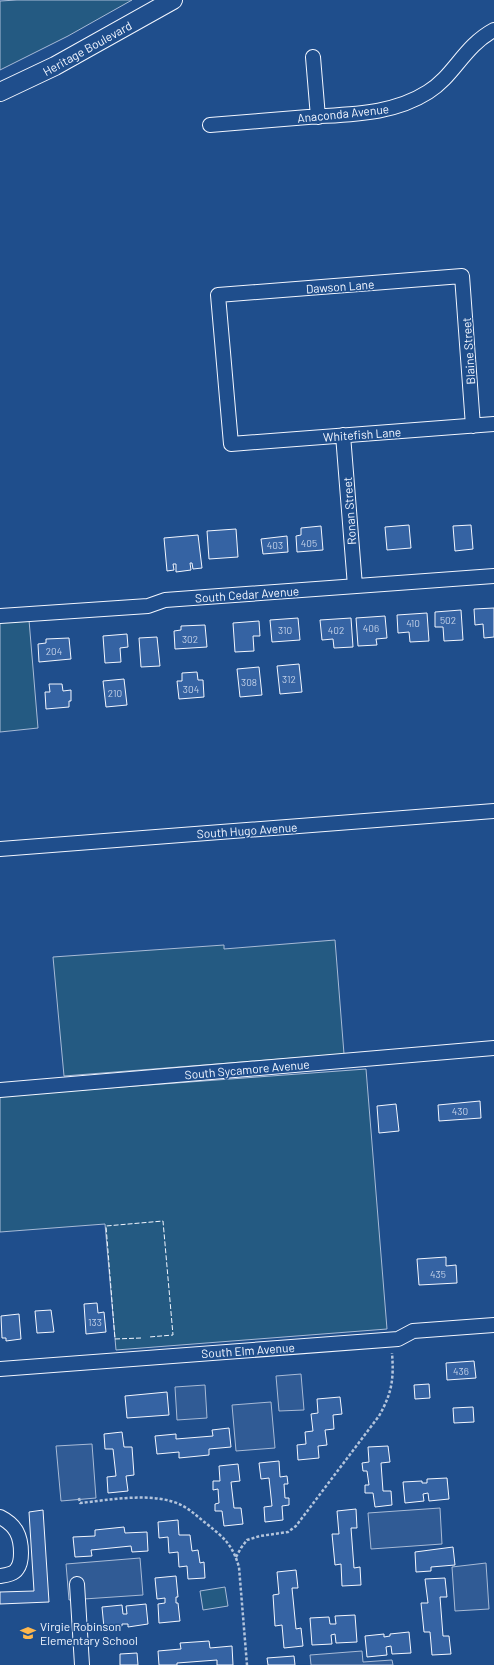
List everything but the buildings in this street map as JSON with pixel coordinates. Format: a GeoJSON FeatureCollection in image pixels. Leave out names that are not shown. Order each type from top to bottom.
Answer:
{"type":"FeatureCollection","features":[{"type":"Feature","properties":{"kind":"main road","name":"Heritage Boulevard"},"geometry":{"type":"LineString","coordinates":[[0,92],[55,66],[173,0]]}},
{"type":"Feature","properties":{"kind":"street","name":"Anaconda Avenue"},"geometry":{"type":"LineString","coordinates":[[210,125],[318,117],[386,110],[416,99],[430,91],[444,79],[476,42],[494,30]]}},
{"type":"Feature","properties":{"kind":"street"},"geometry":{"type":"LineString","coordinates":[[313,57],[318,117]]}},
{"type":"Feature","properties":{"kind":"street","name":"Dawson Lane"},"geometry":{"type":"LineString","coordinates":[[231,444],[218,295],[462,276]]}},
{"type":"Feature","properties":{"kind":"street","name":"Blaine Street"},"geometry":{"type":"LineString","coordinates":[[462,276],[473,426]]}},
{"type":"Feature","properties":{"kind":"street","name":"Whitefish Lane"},"geometry":{"type":"LineString","coordinates":[[231,444],[494,424]]}},
{"type":"Feature","properties":{"kind":"street","name":"Ronan Street"},"geometry":{"type":"LineString","coordinates":[[343,435],[355,586]]}},
{"type":"Feature","properties":{"kind":"street","name":"South Cedar Avenue"},"geometry":{"type":"LineString","coordinates":[[0,616],[148,606],[165,600],[494,576]]}},
{"type":"Feature","properties":{"kind":"street","name":"South Hugo Avenue"},"geometry":{"type":"LineString","coordinates":[[0,849],[494,811]]}},
{"type":"Feature","properties":{"kind":"street","name":"South Sycamore Avenue"},"geometry":{"type":"LineString","coordinates":[[0,1090],[494,1048]]}},
{"type":"Feature","properties":{"kind":"street","name":"South Elm Avenue"},"geometry":{"type":"LineString","coordinates":[[0,1368],[398,1339],[413,1331],[494,1324]]}},
{"type":"Feature","properties":{"kind":"street"},"geometry":{"type":"LineString","coordinates":[[0,1517],[10,1522],[19,1535],[21,1556],[17,1569],[12,1573],[0,1576]]}},
{"type":"Feature","properties":{"kind":"street"},"geometry":{"type":"LineString","coordinates":[[77,1584],[82,1665]]}},
{"type":"Feature","properties":{"kind":"path"},"geometry":{"type":"LineString","coordinates":[[236,1558],[247,1540],[260,1536],[288,1532],[296,1526],[379,1416],[386,1404],[392,1387],[394,1374],[392,1353]]}},
{"type":"Feature","properties":{"kind":"path"},"geometry":{"type":"LineString","coordinates":[[79,1498],[80,1503],[150,1498],[166,1500],[182,1505],[227,1541],[239,1567],[247,1665]]}},
{"type":"Feature","properties":{"kind":"shaded area"},"geometry":{"type":"Polygon","coordinates":[[[132,0],[68,36],[0,70],[0,1],[132,0]]]}},
{"type":"Feature","properties":{"kind":"shaded area"},"geometry":{"type":"Polygon","coordinates":[[[29,620],[38,728],[0,732],[0,623],[29,620]]]}},
{"type":"Feature","properties":{"kind":"shaded area"},"geometry":{"type":"Polygon","coordinates":[[[335,940],[344,1054],[64,1076],[53,957],[224,945],[224,949],[335,940]]]}},
{"type":"Feature","properties":{"kind":"shaded area"},"geometry":{"type":"Polygon","coordinates":[[[366,1069],[387,1329],[116,1350],[105,1224],[0,1232],[0,1096],[366,1069]]]}},
{"type":"Feature","properties":{"kind":"shaded area"},"geometry":{"type":"Polygon","coordinates":[[[301,1374],[304,1410],[279,1411],[276,1376],[301,1374]]]}},
{"type":"Feature","properties":{"kind":"shaded area"},"geometry":{"type":"Polygon","coordinates":[[[205,1385],[207,1418],[177,1420],[175,1387],[205,1385]]]}},
{"type":"Feature","properties":{"kind":"shaded area"},"geometry":{"type":"Polygon","coordinates":[[[271,1402],[275,1448],[236,1451],[232,1405],[271,1402]]]}},
{"type":"Feature","properties":{"kind":"shaded area"},"geometry":{"type":"Polygon","coordinates":[[[92,1444],[96,1498],[61,1501],[56,1446],[92,1444]]]}},
{"type":"Feature","properties":{"kind":"shaded area"},"geometry":{"type":"Polygon","coordinates":[[[440,1508],[442,1544],[371,1549],[368,1513],[440,1508]]]}},
{"type":"Feature","properties":{"kind":"shaded area"},"geometry":{"type":"Polygon","coordinates":[[[140,1558],[143,1595],[69,1600],[66,1564],[140,1558]]]}},
{"type":"Feature","properties":{"kind":"shaded area"},"geometry":{"type":"Polygon","coordinates":[[[486,1563],[489,1609],[455,1611],[452,1567],[486,1563]]]}},
{"type":"Feature","properties":{"kind":"shaded area"},"geometry":{"type":"Polygon","coordinates":[[[225,1587],[228,1606],[203,1610],[200,1591],[225,1587]]]}},
{"type":"Feature","properties":{"kind":"shaded area"},"geometry":{"type":"Polygon","coordinates":[[[362,1651],[363,1662],[392,1660],[393,1665],[311,1665],[310,1655],[362,1651]]]}},
{"type":"Feature","properties":{"kind":"fence"},"geometry":{"type":"LineString","coordinates":[[141,1338],[115,1339],[106,1226],[163,1221],[173,1335],[149,1337]]}},
{"type":"Feature","properties":{"kind":"place","name":"Virgie Robinson Elementary School"},"geometry":{"type":"Point","coordinates":[28,1633]}}]}
